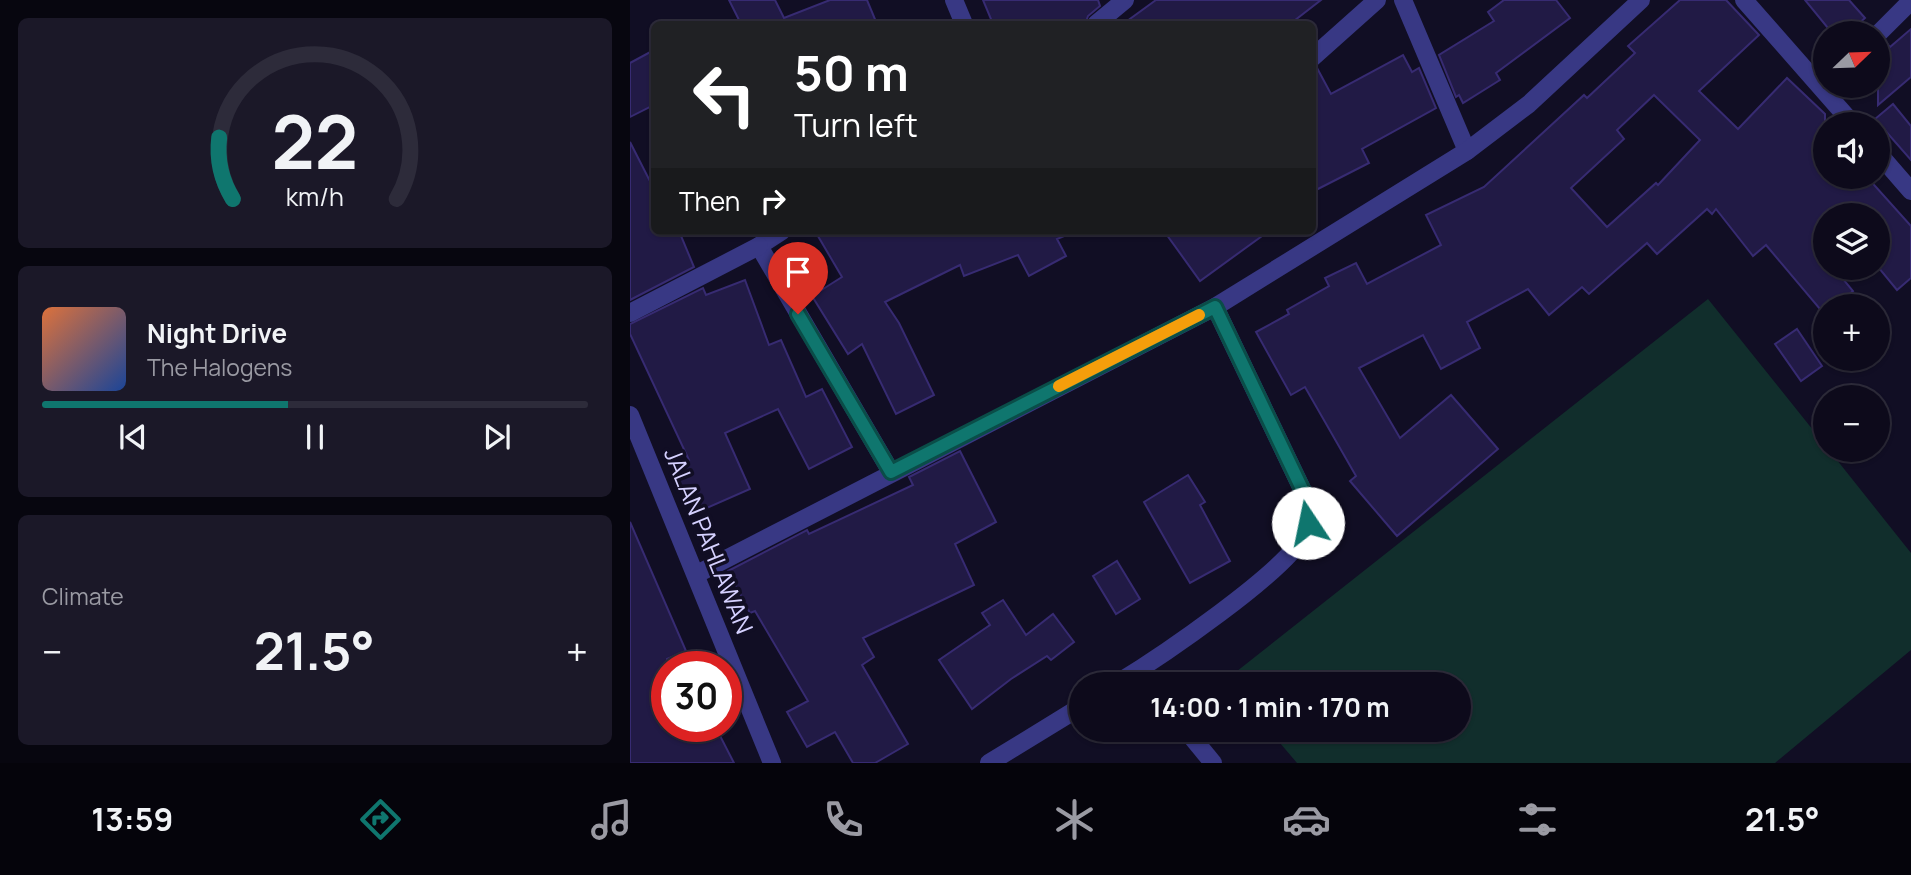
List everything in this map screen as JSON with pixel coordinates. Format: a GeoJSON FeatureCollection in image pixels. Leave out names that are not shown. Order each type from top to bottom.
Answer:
{"type":"FeatureCollection","features":[{"type":"Feature","properties":{"kind":"street"},"geometry":{"type":"LineString","coordinates":[[954,0],[963,21]]}},
{"type":"Feature","properties":{"kind":"street"},"geometry":{"type":"LineString","coordinates":[[1316,54],[1377,0]]}},
{"type":"Feature","properties":{"kind":"street"},"geometry":{"type":"LineString","coordinates":[[1403,0],[1467,151]]}},
{"type":"Feature","properties":{"kind":"street"},"geometry":{"type":"LineString","coordinates":[[697,574],[1215,307],[1467,151],[1529,104],[1641,0]]}},
{"type":"Feature","properties":{"kind":"street"},"geometry":{"type":"LineString","coordinates":[[1744,0],[1813,75]]}},
{"type":"Feature","properties":{"kind":"street"},"geometry":{"type":"LineString","coordinates":[[1890,22],[1911,1]]}},
{"type":"Feature","properties":{"kind":"street"},"geometry":{"type":"LineString","coordinates":[[1099,21],[1114,4]]}},
{"type":"Feature","properties":{"kind":"street"},"geometry":{"type":"LineString","coordinates":[[1832,98],[1844,112]]}},
{"type":"Feature","properties":{"kind":"street"},"geometry":{"type":"LineString","coordinates":[[1890,167],[1911,191]]}},
{"type":"Feature","properties":{"kind":"street"},"geometry":{"type":"LineString","coordinates":[[630,313],[776,235]]}},
{"type":"Feature","properties":{"kind":"street"},"geometry":{"type":"LineString","coordinates":[[759,246],[891,472]]}},
{"type":"Feature","properties":{"kind":"street"},"geometry":{"type":"LineString","coordinates":[[1150,672],[1295,550],[1308,523],[1303,491],[1215,307]]}},
{"type":"Feature","properties":{"kind":"street","name":"JALAN PAHLAWAN"},"geometry":{"type":"LineString","coordinates":[[630,415],[772,763]]}},
{"type":"Feature","properties":{"kind":"street"},"geometry":{"type":"LineString","coordinates":[[989,763],[1069,714]]}},
{"type":"Feature","properties":{"kind":"street"},"geometry":{"type":"LineString","coordinates":[[1196,742],[1213,763]]}},
{"type":"Feature","properties":{"kind":"green space"},"geometry":{"type":"Polygon","coordinates":[[[1708,299],[1813,430],[1813,462],[1839,462],[1911,553],[1911,650],[1775,763],[1297,763],[1279,742],[1471,742],[1471,672],[1236,672],[1708,299]]]}},
{"type":"Feature","properties":{"kind":"building"},"geometry":{"type":"Polygon","coordinates":[[[729,0],[775,0],[784,18],[830,0],[867,0],[876,21],[740,21],[729,0]]]}},
{"type":"Feature","properties":{"kind":"building"},"geometry":{"type":"Polygon","coordinates":[[[983,0],[1098,0],[1100,6],[1086,21],[992,21],[983,0]]]}},
{"type":"Feature","properties":{"kind":"building"},"geometry":{"type":"Polygon","coordinates":[[[1156,0],[1321,0],[1294,21],[1127,21],[1156,0]]]}},
{"type":"Feature","properties":{"kind":"building"},"geometry":{"type":"Polygon","coordinates":[[[1504,0],[1556,0],[1570,18],[1496,73],[1500,80],[1463,103],[1459,95],[1456,97],[1439,55],[1494,21],[1488,12],[1504,0]]]}},
{"type":"Feature","properties":{"kind":"building"},"geometry":{"type":"Polygon","coordinates":[[[1680,0],[1726,0],[1759,35],[1699,91],[1738,129],[1787,78],[1823,112],[1813,112],[1813,189],[1878,189],[1911,226],[1911,278],[1897,290],[1889,280],[1890,203],[1813,203],[1813,280],[1844,280],[1853,291],[1849,294],[1813,294],[1813,301],[1766,245],[1753,256],[1716,209],[1712,214],[1707,209],[1657,254],[1647,243],[1589,294],[1582,287],[1549,315],[1528,289],[1467,322],[1480,348],[1441,369],[1423,335],[1359,368],[1400,438],[1451,395],[1498,449],[1397,536],[1350,481],[1356,476],[1305,387],[1291,395],[1256,332],[1289,314],[1287,310],[1329,286],[1325,278],[1356,263],[1367,284],[1441,245],[1426,215],[1484,187],[1584,95],[1587,98],[1635,53],[1628,46],[1680,0]],[[1654,95],[1617,130],[1624,139],[1571,188],[1607,227],[1656,183],[1658,185],[1700,140],[1654,95]]]}},
{"type":"Feature","properties":{"kind":"building"},"geometry":{"type":"Polygon","coordinates":[[[1805,0],[1849,0],[1865,18],[1862,21],[1822,21],[1805,0]]]}},
{"type":"Feature","properties":{"kind":"building"},"geometry":{"type":"Polygon","coordinates":[[[1911,29],[1911,77],[1890,95],[1890,47],[1911,29]]]}},
{"type":"Feature","properties":{"kind":"building"},"geometry":{"type":"Polygon","coordinates":[[[651,52],[651,106],[630,117],[630,63],[651,52]]]}},
{"type":"Feature","properties":{"kind":"building"},"geometry":{"type":"Polygon","coordinates":[[[1403,55],[1412,72],[1419,68],[1436,108],[1362,149],[1369,163],[1316,190],[1316,68],[1331,94],[1403,55]]]}},
{"type":"Feature","properties":{"kind":"building"},"geometry":{"type":"Polygon","coordinates":[[[1893,104],[1911,126],[1911,160],[1890,136],[1890,112],[1883,112],[1893,104]]]}},
{"type":"Feature","properties":{"kind":"building"},"geometry":{"type":"Polygon","coordinates":[[[630,142],[651,183],[651,235],[681,235],[694,267],[630,300],[630,142]]]}},
{"type":"Feature","properties":{"kind":"building"},"geometry":{"type":"Polygon","coordinates":[[[817,235],[1067,235],[1057,239],[1066,256],[1029,276],[1018,255],[964,276],[960,265],[885,302],[899,323],[934,395],[896,414],[862,344],[848,354],[812,296],[842,277],[817,235]]]}},
{"type":"Feature","properties":{"kind":"building"},"geometry":{"type":"Polygon","coordinates":[[[1167,235],[1263,235],[1200,281],[1167,235]]]}},
{"type":"Feature","properties":{"kind":"building"},"geometry":{"type":"Polygon","coordinates":[[[745,280],[769,345],[781,340],[806,397],[822,389],[852,447],[809,469],[778,409],[725,433],[750,489],[693,514],[673,467],[689,460],[630,334],[630,324],[703,288],[706,295],[745,280]]]}},
{"type":"Feature","properties":{"kind":"building"},"geometry":{"type":"Polygon","coordinates":[[[1797,329],[1813,353],[1815,371],[1801,381],[1775,344],[1797,329]]]}},
{"type":"Feature","properties":{"kind":"building"},"geometry":{"type":"Polygon","coordinates":[[[960,451],[996,522],[955,544],[974,585],[863,638],[874,657],[862,665],[908,744],[875,763],[853,763],[835,732],[807,747],[787,712],[808,701],[755,611],[750,613],[728,571],[807,530],[809,534],[913,485],[909,477],[960,451]]]}},
{"type":"Feature","properties":{"kind":"building"},"geometry":{"type":"Polygon","coordinates":[[[1188,475],[1205,502],[1200,505],[1230,561],[1190,583],[1144,502],[1188,475]]]}},
{"type":"Feature","properties":{"kind":"building"},"geometry":{"type":"Polygon","coordinates":[[[630,522],[686,651],[651,651],[651,742],[723,742],[734,763],[630,763],[630,522]]]}},
{"type":"Feature","properties":{"kind":"building"},"geometry":{"type":"Polygon","coordinates":[[[1117,561],[1140,599],[1116,614],[1093,576],[1117,561]]]}},
{"type":"Feature","properties":{"kind":"building"},"geometry":{"type":"Polygon","coordinates":[[[1003,600],[1026,635],[1053,614],[1074,642],[1051,660],[1047,656],[1011,679],[972,709],[939,660],[990,625],[982,613],[1003,600]]]}},
{"type":"Feature","properties":{"kind":"slow traffic"},"geometry":{"type":"LineString","coordinates":[[1059,386],[1199,315]]}},
{"type":"Feature","properties":{"kind":"route"},"geometry":{"type":"LineString","coordinates":[[798,314],[891,472],[1215,307],[1303,491],[1308,523]]}}]}
